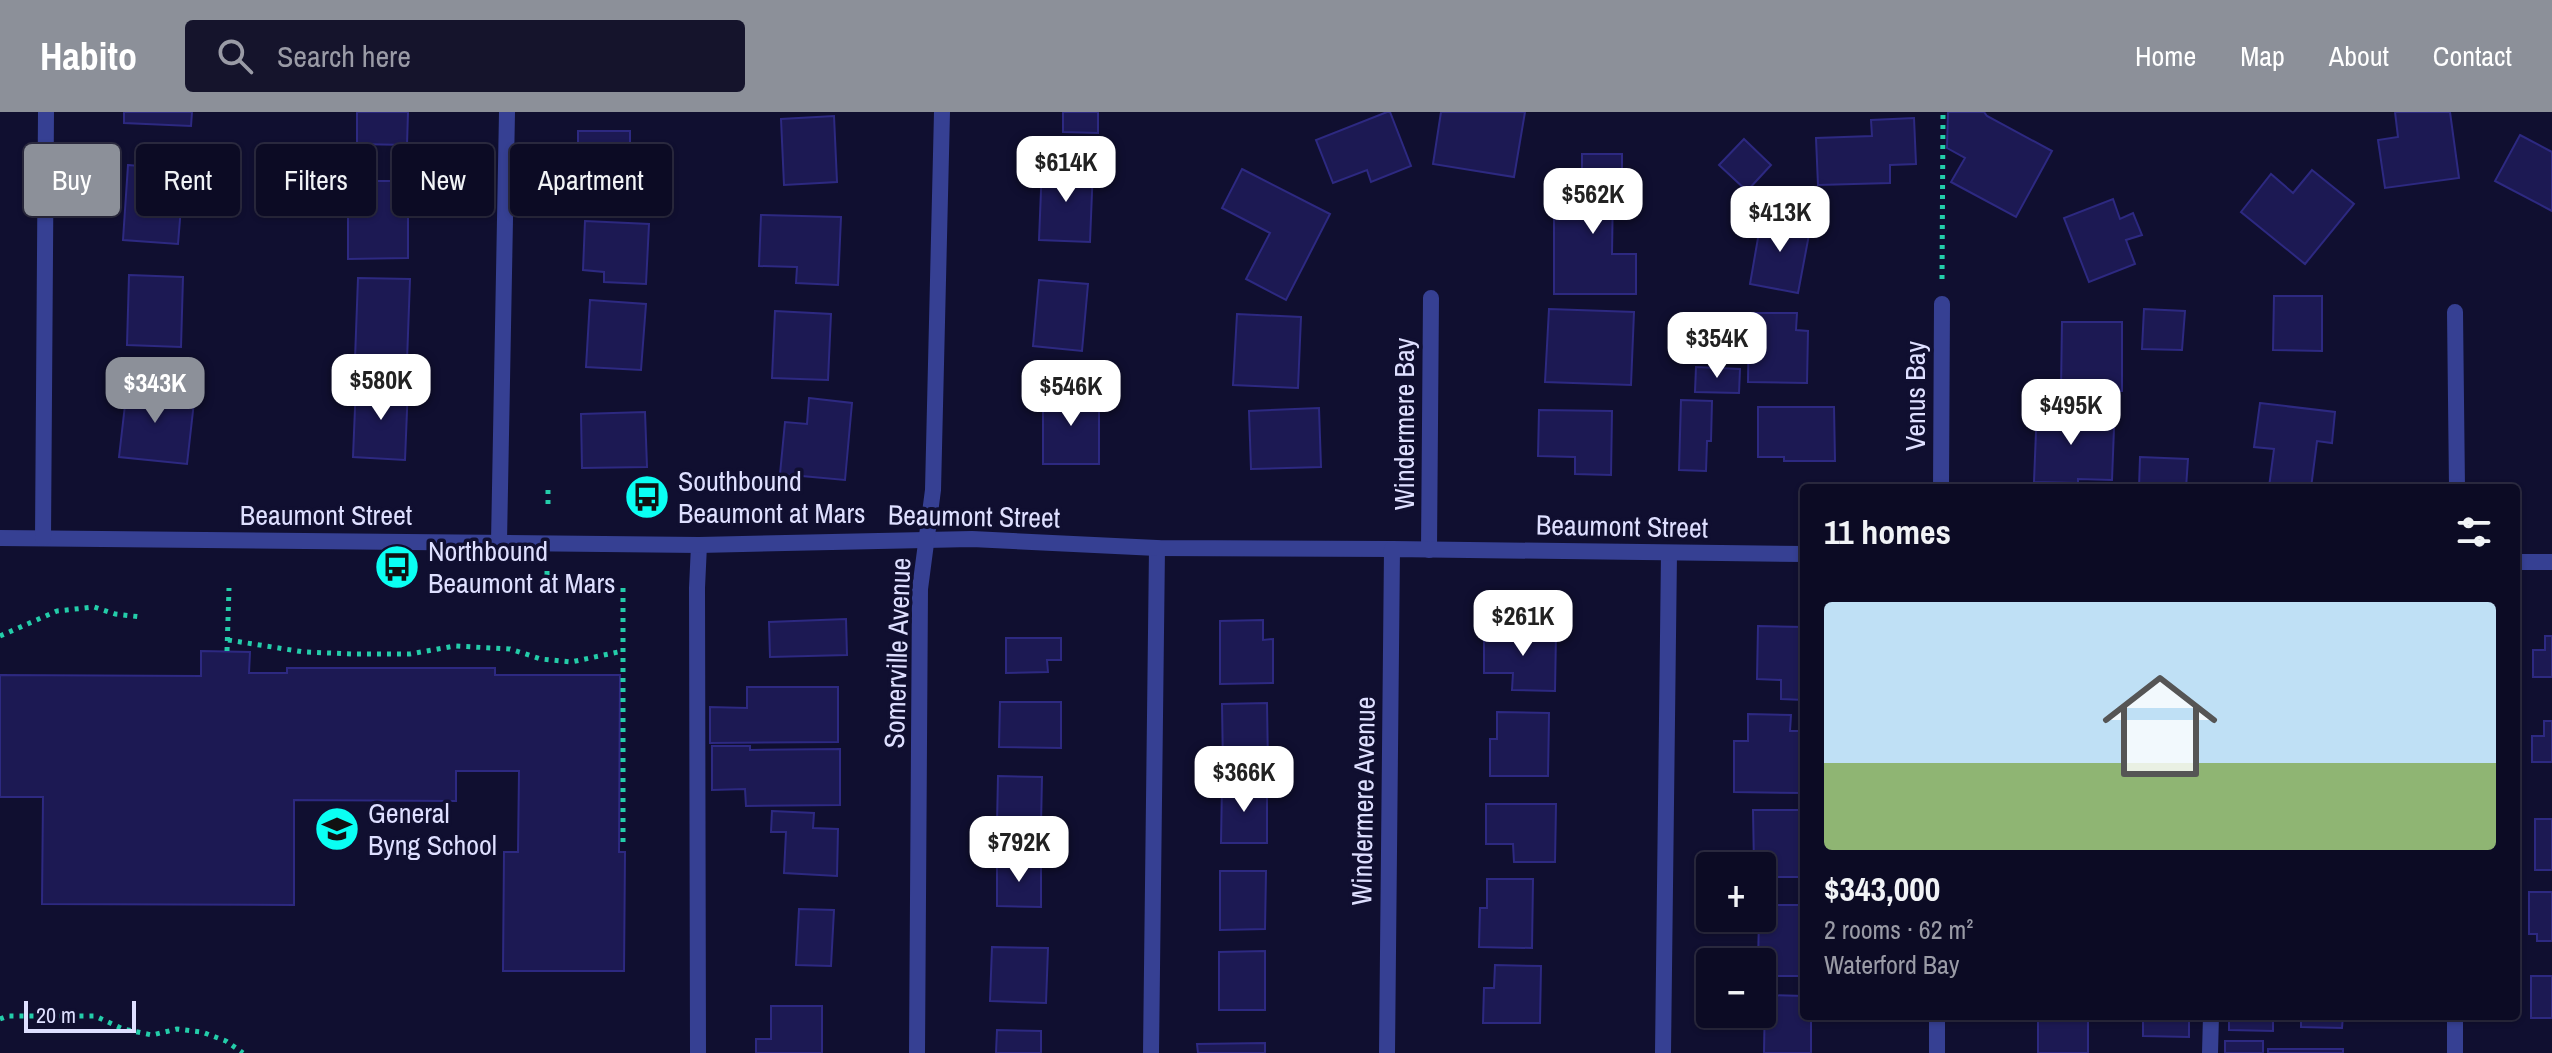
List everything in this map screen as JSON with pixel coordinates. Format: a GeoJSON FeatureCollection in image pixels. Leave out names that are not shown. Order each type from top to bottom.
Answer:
{"type":"FeatureCollection","features":[{"type":"Feature","properties":{"kind":"street"},"geometry":{"type":"LineString","coordinates":[[43,538],[46,112]]}},
{"type":"Feature","properties":{"kind":"street"},"geometry":{"type":"LineString","coordinates":[[499,542],[507,112]]}},
{"type":"Feature","properties":{"kind":"street","name":"Somerville Avenue"},"geometry":{"type":"LineString","coordinates":[[917,1053],[920,589],[933,490],[942,112]]}},
{"type":"Feature","properties":{"kind":"street","name":"Windermere Bay"},"geometry":{"type":"LineString","coordinates":[[1429,550],[1431,298]]}},
{"type":"Feature","properties":{"kind":"street","name":"Venus Bay"},"geometry":{"type":"LineString","coordinates":[[1941,484],[1942,304]]}},
{"type":"Feature","properties":{"kind":"street"},"geometry":{"type":"LineString","coordinates":[[2455,312],[2457,484]]}},
{"type":"Feature","properties":{"kind":"street","name":"Beaumont Street"},"geometry":{"type":"LineString","coordinates":[[0,538],[699,545],[972,539],[1157,548],[1800,554]]}},
{"type":"Feature","properties":{"kind":"street"},"geometry":{"type":"LineString","coordinates":[[698,1053],[699,545]]}},
{"type":"Feature","properties":{"kind":"street"},"geometry":{"type":"LineString","coordinates":[[1151,1053],[1157,548]]}},
{"type":"Feature","properties":{"kind":"street","name":"Windermere Avenue"},"geometry":{"type":"LineString","coordinates":[[1387,1053],[1392,549]]}},
{"type":"Feature","properties":{"kind":"street"},"geometry":{"type":"LineString","coordinates":[[1663,1053],[1669,553]]}},
{"type":"Feature","properties":{"kind":"street"},"geometry":{"type":"LineString","coordinates":[[2520,562],[2552,562]]}},
{"type":"Feature","properties":{"kind":"street"},"geometry":{"type":"LineString","coordinates":[[1937,1020],[1937,1053]]}},
{"type":"Feature","properties":{"kind":"street"},"geometry":{"type":"LineString","coordinates":[[2210,1053],[2211,1020]]}},
{"type":"Feature","properties":{"kind":"street"},"geometry":{"type":"LineString","coordinates":[[2455,1020],[2455,1053]]}},
{"type":"Feature","properties":{"kind":"path"},"geometry":{"type":"LineString","coordinates":[[1942,304],[1943,112]]}},
{"type":"Feature","properties":{"kind":"path"},"geometry":{"type":"LineString","coordinates":[[548,490],[548,510]]}},
{"type":"Feature","properties":{"kind":"path"},"geometry":{"type":"LineString","coordinates":[[546,562],[547,588]]}},
{"type":"Feature","properties":{"kind":"path"},"geometry":{"type":"LineString","coordinates":[[227,651],[229,588]]}},
{"type":"Feature","properties":{"kind":"path"},"geometry":{"type":"LineString","coordinates":[[623,588],[623,844]]}},
{"type":"Feature","properties":{"kind":"path"},"geometry":{"type":"LineString","coordinates":[[0,636],[57,611],[94,607],[115,614],[141,617]]}},
{"type":"Feature","properties":{"kind":"path"},"geometry":{"type":"LineString","coordinates":[[228,640],[304,652],[354,654],[410,654],[455,646],[510,649],[541,659],[571,662],[623,651]]}},
{"type":"Feature","properties":{"kind":"path"},"geometry":{"type":"LineString","coordinates":[[0,1019],[8,1016],[95,1016],[123,1029],[152,1035],[177,1029],[202,1032],[226,1041],[243,1053]]}},
{"type":"Feature","properties":{"kind":"building"},"geometry":{"type":"Polygon","coordinates":[[[124,112],[192,112],[191,126],[124,123],[124,112]]]}},
{"type":"Feature","properties":{"kind":"building"},"geometry":{"type":"Polygon","coordinates":[[[357,112],[408,112],[407,144],[357,144],[357,112]]]}},
{"type":"Feature","properties":{"kind":"building"},"geometry":{"type":"Polygon","coordinates":[[[1063,112],[1098,112],[1098,133],[1063,132],[1063,112]]]}},
{"type":"Feature","properties":{"kind":"building"},"geometry":{"type":"Polygon","coordinates":[[[1390,112],[1411,166],[1371,182],[1367,170],[1333,183],[1316,140],[1390,112]]]}},
{"type":"Feature","properties":{"kind":"building"},"geometry":{"type":"Polygon","coordinates":[[[1441,112],[1525,112],[1514,177],[1433,164],[1441,112]]]}},
{"type":"Feature","properties":{"kind":"building"},"geometry":{"type":"Polygon","coordinates":[[[1948,112],[1984,112],[2052,151],[2016,217],[1951,182],[1965,158],[1947,148],[1948,112]]]}},
{"type":"Feature","properties":{"kind":"building"},"geometry":{"type":"Polygon","coordinates":[[[2395,112],[2450,112],[2459,178],[2385,188],[2378,140],[2398,137],[2395,112]]]}},
{"type":"Feature","properties":{"kind":"building"},"geometry":{"type":"Polygon","coordinates":[[[834,116],[837,182],[784,185],[781,119],[834,116]]]}},
{"type":"Feature","properties":{"kind":"building"},"geometry":{"type":"Polygon","coordinates":[[[1914,118],[1916,164],[1890,165],[1890,183],[1818,185],[1816,138],[1872,136],[1871,120],[1914,118]]]}},
{"type":"Feature","properties":{"kind":"building"},"geometry":{"type":"Polygon","coordinates":[[[578,131],[630,131],[630,144],[578,144],[578,131]]]}},
{"type":"Feature","properties":{"kind":"building"},"geometry":{"type":"Polygon","coordinates":[[[2520,135],[2552,152],[2552,211],[2495,181],[2520,135]]]}},
{"type":"Feature","properties":{"kind":"building"},"geometry":{"type":"Polygon","coordinates":[[[1744,139],[1771,165],[1747,191],[1719,165],[1744,139]]]}},
{"type":"Feature","properties":{"kind":"building"},"geometry":{"type":"Polygon","coordinates":[[[1582,154],[1622,154],[1622,187],[1613,187],[1612,254],[1636,254],[1636,294],[1554,294],[1554,212],[1582,213],[1582,154]]]}},
{"type":"Feature","properties":{"kind":"building"},"geometry":{"type":"Polygon","coordinates":[[[128,165],[136,166],[136,216],[180,216],[178,244],[123,240],[128,165]]]}},
{"type":"Feature","properties":{"kind":"building"},"geometry":{"type":"Polygon","coordinates":[[[1042,166],[1093,167],[1090,242],[1039,240],[1042,166]]]}},
{"type":"Feature","properties":{"kind":"building"},"geometry":{"type":"Polygon","coordinates":[[[1242,169],[1330,214],[1286,300],[1246,279],[1270,233],[1222,208],[1242,169]]]}},
{"type":"Feature","properties":{"kind":"building"},"geometry":{"type":"Polygon","coordinates":[[[2312,170],[2354,204],[2305,264],[2241,212],[2271,174],[2293,193],[2312,170]]]}},
{"type":"Feature","properties":{"kind":"building"},"geometry":{"type":"Polygon","coordinates":[[[376,181],[392,181],[392,216],[408,216],[408,258],[348,259],[348,216],[376,216],[376,181]]]}},
{"type":"Feature","properties":{"kind":"building"},"geometry":{"type":"Polygon","coordinates":[[[2113,199],[2120,219],[2133,213],[2142,235],[2126,240],[2135,264],[2089,282],[2064,218],[2113,199]]]}},
{"type":"Feature","properties":{"kind":"building"},"geometry":{"type":"Polygon","coordinates":[[[761,215],[841,217],[838,285],[796,283],[797,267],[759,266],[761,215]]]}},
{"type":"Feature","properties":{"kind":"building"},"geometry":{"type":"Polygon","coordinates":[[[1762,215],[1811,224],[1798,293],[1750,284],[1762,215]]]}},
{"type":"Feature","properties":{"kind":"building"},"geometry":{"type":"Polygon","coordinates":[[[585,221],[649,224],[646,284],[604,282],[604,272],[583,270],[585,221]]]}},
{"type":"Feature","properties":{"kind":"building"},"geometry":{"type":"Polygon","coordinates":[[[129,275],[183,277],[181,347],[127,345],[129,275]]]}},
{"type":"Feature","properties":{"kind":"building"},"geometry":{"type":"Polygon","coordinates":[[[358,278],[410,279],[407,361],[355,359],[358,278]]]}},
{"type":"Feature","properties":{"kind":"building"},"geometry":{"type":"Polygon","coordinates":[[[1039,280],[1088,284],[1082,351],[1033,346],[1039,280]]]}},
{"type":"Feature","properties":{"kind":"building"},"geometry":{"type":"Polygon","coordinates":[[[2274,296],[2322,296],[2322,351],[2273,350],[2274,296]]]}},
{"type":"Feature","properties":{"kind":"building"},"geometry":{"type":"Polygon","coordinates":[[[590,300],[646,304],[641,370],[586,367],[590,300]]]}},
{"type":"Feature","properties":{"kind":"building"},"geometry":{"type":"Polygon","coordinates":[[[1549,309],[1634,312],[1631,385],[1545,382],[1549,309]]]}},
{"type":"Feature","properties":{"kind":"building"},"geometry":{"type":"Polygon","coordinates":[[[2144,309],[2185,311],[2182,350],[2142,349],[2144,309]]]}},
{"type":"Feature","properties":{"kind":"building"},"geometry":{"type":"Polygon","coordinates":[[[775,311],[831,314],[828,380],[772,378],[775,311]]]}},
{"type":"Feature","properties":{"kind":"building"},"geometry":{"type":"Polygon","coordinates":[[[1749,313],[1797,313],[1796,330],[1808,331],[1807,383],[1748,382],[1749,313]]]}},
{"type":"Feature","properties":{"kind":"building"},"geometry":{"type":"Polygon","coordinates":[[[1237,314],[1301,317],[1298,388],[1233,385],[1237,314]]]}},
{"type":"Feature","properties":{"kind":"building"},"geometry":{"type":"Polygon","coordinates":[[[2062,322],[2122,322],[2122,391],[2061,390],[2062,322]]]}},
{"type":"Feature","properties":{"kind":"building"},"geometry":{"type":"Polygon","coordinates":[[[1696,367],[1740,369],[1739,393],[1695,392],[1696,367]]]}},
{"type":"Feature","properties":{"kind":"building"},"geometry":{"type":"Polygon","coordinates":[[[128,379],[163,383],[162,399],[194,402],[187,464],[119,457],[128,379]]]}},
{"type":"Feature","properties":{"kind":"building"},"geometry":{"type":"Polygon","coordinates":[[[356,384],[408,386],[405,460],[353,457],[356,384]]]}},
{"type":"Feature","properties":{"kind":"building"},"geometry":{"type":"Polygon","coordinates":[[[1099,392],[1099,464],[1043,464],[1043,393],[1099,392]]]}},
{"type":"Feature","properties":{"kind":"building"},"geometry":{"type":"Polygon","coordinates":[[[809,398],[852,403],[845,480],[780,474],[785,422],[807,424],[809,398]]]}},
{"type":"Feature","properties":{"kind":"building"},"geometry":{"type":"Polygon","coordinates":[[[1681,400],[1712,401],[1711,441],[1707,441],[1706,471],[1679,470],[1681,400]]]}},
{"type":"Feature","properties":{"kind":"building"},"geometry":{"type":"Polygon","coordinates":[[[2260,403],[2335,412],[2332,443],[2317,441],[2312,484],[2269,484],[2274,449],[2254,447],[2260,403]]]}},
{"type":"Feature","properties":{"kind":"building"},"geometry":{"type":"Polygon","coordinates":[[[2037,406],[2084,408],[2083,427],[2114,428],[2112,480],[2034,482],[2037,406]]]}},
{"type":"Feature","properties":{"kind":"building"},"geometry":{"type":"Polygon","coordinates":[[[1758,407],[1834,407],[1835,461],[1784,461],[1784,457],[1758,457],[1758,407]]]}},
{"type":"Feature","properties":{"kind":"building"},"geometry":{"type":"Polygon","coordinates":[[[1319,408],[1321,467],[1251,469],[1249,411],[1319,408]]]}},
{"type":"Feature","properties":{"kind":"building"},"geometry":{"type":"Polygon","coordinates":[[[1539,410],[1612,411],[1611,475],[1575,474],[1575,457],[1538,456],[1539,410]]]}},
{"type":"Feature","properties":{"kind":"building"},"geometry":{"type":"Polygon","coordinates":[[[645,412],[647,467],[582,468],[581,414],[645,412]]]}},
{"type":"Feature","properties":{"kind":"building"},"geometry":{"type":"Polygon","coordinates":[[[2140,457],[2188,459],[2186,484],[2139,484],[2140,457]]]}},
{"type":"Feature","properties":{"kind":"building"},"geometry":{"type":"Polygon","coordinates":[[[846,619],[847,655],[770,657],[769,622],[846,619]]]}},
{"type":"Feature","properties":{"kind":"building"},"geometry":{"type":"Polygon","coordinates":[[[1263,620],[1263,640],[1273,639],[1273,683],[1220,684],[1220,621],[1263,620]]]}},
{"type":"Feature","properties":{"kind":"building"},"geometry":{"type":"Polygon","coordinates":[[[1758,626],[1800,627],[1800,700],[1781,699],[1781,680],[1757,679],[1758,626]]]}},
{"type":"Feature","properties":{"kind":"building"},"geometry":{"type":"Polygon","coordinates":[[[1484,631],[1556,632],[1555,691],[1512,690],[1513,673],[1484,673],[1484,631]]]}},
{"type":"Feature","properties":{"kind":"building"},"geometry":{"type":"Polygon","coordinates":[[[2545,636],[2552,636],[2552,677],[2533,677],[2533,650],[2545,650],[2545,636]]]}},
{"type":"Feature","properties":{"kind":"building"},"geometry":{"type":"Polygon","coordinates":[[[1006,638],[1061,638],[1061,660],[1047,660],[1048,672],[1006,673],[1006,638]]]}},
{"type":"Feature","properties":{"kind":"building"},"geometry":{"type":"Polygon","coordinates":[[[201,651],[250,652],[249,673],[287,673],[287,668],[495,668],[495,675],[620,675],[619,852],[625,852],[624,971],[503,971],[504,852],[518,852],[519,771],[456,771],[456,801],[294,800],[294,905],[42,904],[43,797],[0,797],[0,675],[201,676],[201,651]]]}},
{"type":"Feature","properties":{"kind":"building"},"geometry":{"type":"Polygon","coordinates":[[[747,687],[838,687],[838,742],[710,743],[710,707],[747,708],[747,687]]]}},
{"type":"Feature","properties":{"kind":"building"},"geometry":{"type":"Polygon","coordinates":[[[1000,702],[1061,702],[1061,748],[999,747],[1000,702]]]}},
{"type":"Feature","properties":{"kind":"building"},"geometry":{"type":"Polygon","coordinates":[[[1267,703],[1268,767],[1223,768],[1222,704],[1267,703]]]}},
{"type":"Feature","properties":{"kind":"building"},"geometry":{"type":"Polygon","coordinates":[[[1497,712],[1549,713],[1548,776],[1490,776],[1490,739],[1497,739],[1497,712]]]}},
{"type":"Feature","properties":{"kind":"building"},"geometry":{"type":"Polygon","coordinates":[[[1748,714],[1791,715],[1790,731],[1800,731],[1800,793],[1734,792],[1734,741],[1748,741],[1748,714]]]}},
{"type":"Feature","properties":{"kind":"building"},"geometry":{"type":"Polygon","coordinates":[[[2544,721],[2552,721],[2552,762],[2532,762],[2532,736],[2544,736],[2544,721]]]}},
{"type":"Feature","properties":{"kind":"building"},"geometry":{"type":"Polygon","coordinates":[[[712,746],[750,746],[750,750],[840,749],[840,805],[746,806],[745,789],[712,790],[712,746]]]}},
{"type":"Feature","properties":{"kind":"building"},"geometry":{"type":"Polygon","coordinates":[[[998,776],[1042,777],[1041,825],[997,824],[998,776]]]}},
{"type":"Feature","properties":{"kind":"building"},"geometry":{"type":"Polygon","coordinates":[[[1222,784],[1267,784],[1267,843],[1221,843],[1222,784]]]}},
{"type":"Feature","properties":{"kind":"building"},"geometry":{"type":"Polygon","coordinates":[[[1486,804],[1556,804],[1555,862],[1514,862],[1513,844],[1486,844],[1486,804]]]}},
{"type":"Feature","properties":{"kind":"building"},"geometry":{"type":"Polygon","coordinates":[[[1753,810],[1800,810],[1800,877],[1776,877],[1776,852],[1754,852],[1753,810]]]}},
{"type":"Feature","properties":{"kind":"building"},"geometry":{"type":"Polygon","coordinates":[[[772,811],[814,813],[813,828],[838,829],[837,876],[784,873],[786,832],[771,832],[772,811]]]}},
{"type":"Feature","properties":{"kind":"building"},"geometry":{"type":"Polygon","coordinates":[[[2535,819],[2552,819],[2552,870],[2535,870],[2535,819]]]}},
{"type":"Feature","properties":{"kind":"building"},"geometry":{"type":"Polygon","coordinates":[[[997,862],[1041,862],[1041,907],[997,906],[997,862]]]}},
{"type":"Feature","properties":{"kind":"building"},"geometry":{"type":"Polygon","coordinates":[[[1220,871],[1266,871],[1265,929],[1220,930],[1220,871]]]}},
{"type":"Feature","properties":{"kind":"building"},"geometry":{"type":"Polygon","coordinates":[[[1487,879],[1533,879],[1532,948],[1479,947],[1480,908],[1487,908],[1487,879]]]}},
{"type":"Feature","properties":{"kind":"building"},"geometry":{"type":"Polygon","coordinates":[[[2529,892],[2552,892],[2552,941],[2537,941],[2537,934],[2529,934],[2529,892]]]}},
{"type":"Feature","properties":{"kind":"building"},"geometry":{"type":"Polygon","coordinates":[[[1776,905],[1800,905],[1800,976],[1776,976],[1776,948],[1758,948],[1759,932],[1776,932],[1776,905]]]}},
{"type":"Feature","properties":{"kind":"building"},"geometry":{"type":"Polygon","coordinates":[[[799,909],[834,910],[831,966],[796,965],[799,909]]]}},
{"type":"Feature","properties":{"kind":"building"},"geometry":{"type":"Polygon","coordinates":[[[992,947],[1048,948],[1046,1003],[990,1001],[992,947]]]}},
{"type":"Feature","properties":{"kind":"building"},"geometry":{"type":"Polygon","coordinates":[[[1265,951],[1265,1010],[1219,1010],[1219,952],[1265,951]]]}},
{"type":"Feature","properties":{"kind":"building"},"geometry":{"type":"Polygon","coordinates":[[[1495,965],[1541,966],[1540,1023],[1483,1023],[1484,988],[1494,988],[1495,965]]]}},
{"type":"Feature","properties":{"kind":"building"},"geometry":{"type":"Polygon","coordinates":[[[2531,976],[2552,976],[2552,1018],[2531,1018],[2531,976]]]}},
{"type":"Feature","properties":{"kind":"building"},"geometry":{"type":"Polygon","coordinates":[[[1776,995],[1800,996],[1800,1020],[1811,1020],[1811,1053],[1764,1053],[1764,1028],[1776,1028],[1776,995]]]}},
{"type":"Feature","properties":{"kind":"building"},"geometry":{"type":"Polygon","coordinates":[[[771,1006],[822,1006],[822,1053],[756,1053],[756,1039],[771,1039],[771,1006]]]}},
{"type":"Feature","properties":{"kind":"building"},"geometry":{"type":"Polygon","coordinates":[[[2038,1020],[2088,1020],[2088,1053],[2038,1053],[2038,1020]]]}},
{"type":"Feature","properties":{"kind":"building"},"geometry":{"type":"Polygon","coordinates":[[[2143,1020],[2189,1020],[2189,1037],[2143,1036],[2143,1020]]]}},
{"type":"Feature","properties":{"kind":"building"},"geometry":{"type":"Polygon","coordinates":[[[2229,1020],[2273,1020],[2273,1031],[2229,1030],[2229,1020]]]}},
{"type":"Feature","properties":{"kind":"building"},"geometry":{"type":"Polygon","coordinates":[[[2301,1020],[2343,1020],[2342,1028],[2301,1027],[2301,1020]]]}},
{"type":"Feature","properties":{"kind":"building"},"geometry":{"type":"Polygon","coordinates":[[[997,1030],[1041,1031],[1041,1053],[996,1053],[997,1030]]]}},
{"type":"Feature","properties":{"kind":"building"},"geometry":{"type":"Polygon","coordinates":[[[2225,1041],[2263,1041],[2263,1053],[2225,1053],[2225,1041]]]}},
{"type":"Feature","properties":{"kind":"building"},"geometry":{"type":"Polygon","coordinates":[[[1265,1043],[1265,1053],[1198,1053],[1197,1044],[1265,1043]]]}},
{"type":"Feature","properties":{"kind":"building"},"geometry":{"type":"Polygon","coordinates":[[[2268,1049],[2343,1049],[2343,1053],[2268,1053],[2268,1049]]]}},
{"type":"Feature","properties":{"kind":"place","name":"Southbound Beaumont at Mars"},"geometry":{"type":"Point","coordinates":[647,497]}},
{"type":"Feature","properties":{"kind":"place","name":"Northbound Beaumont at Mars"},"geometry":{"type":"Point","coordinates":[397,567]}},
{"type":"Feature","properties":{"kind":"place","name":"General Byng School"},"geometry":{"type":"Point","coordinates":[337,829]}}]}
